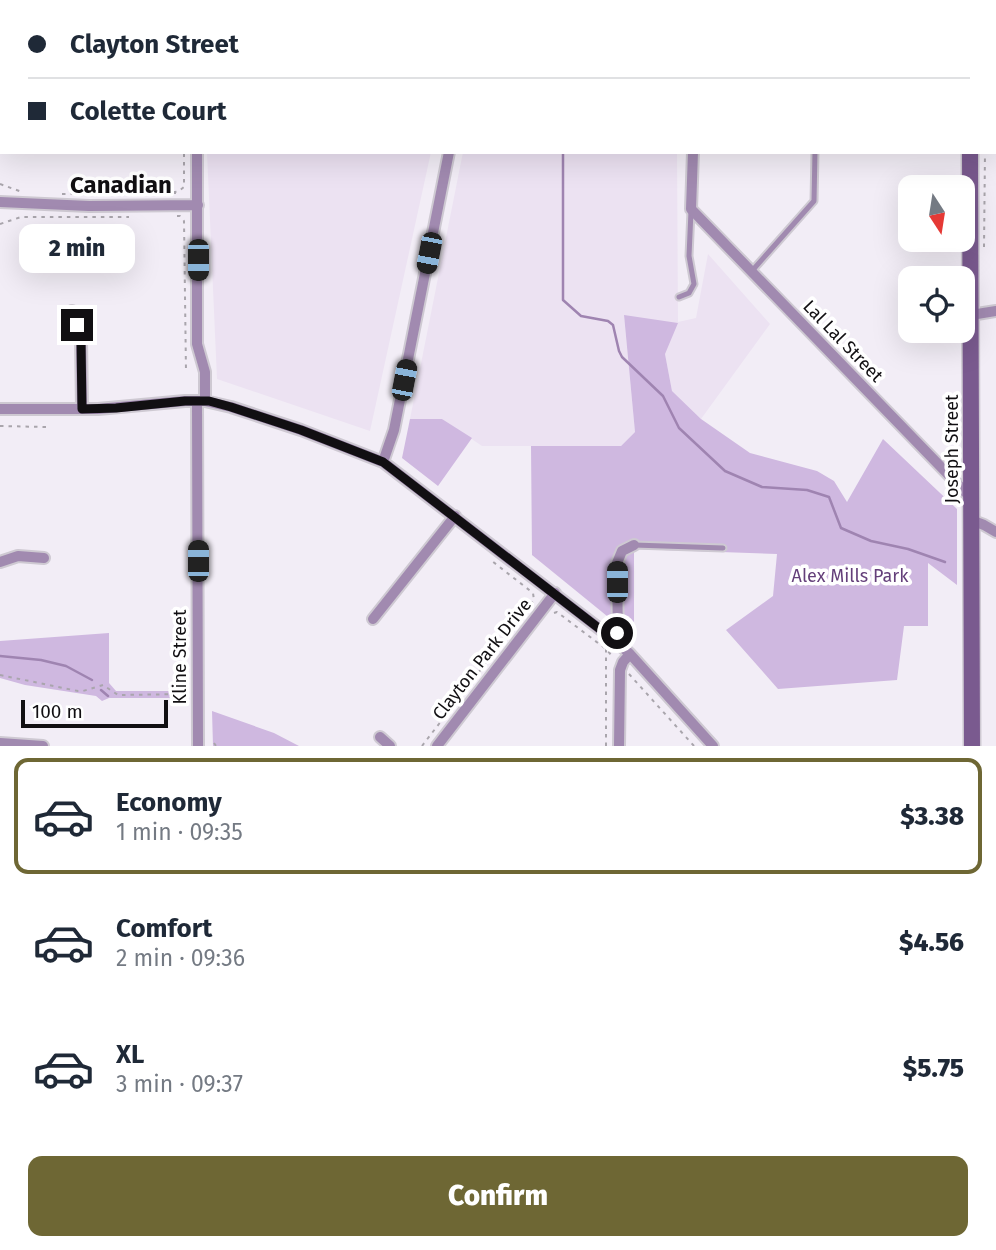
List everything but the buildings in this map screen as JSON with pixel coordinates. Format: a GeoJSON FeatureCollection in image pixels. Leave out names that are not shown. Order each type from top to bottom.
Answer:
{"type":"FeatureCollection","features":[{"type":"Feature","properties":{"kind":"street","name":"Kline Street"},"geometry":{"type":"LineString","coordinates":[[197,154],[197,344],[205,372],[201,401],[198,746]]}},
{"type":"Feature","properties":{"kind":"street"},"geometry":{"type":"LineString","coordinates":[[383,462],[394,430],[449,154]]}},
{"type":"Feature","properties":{"kind":"street"},"geometry":{"type":"LineString","coordinates":[[691,209],[693,154]]}},
{"type":"Feature","properties":{"kind":"street","name":"Joseph Street"},"geometry":{"type":"LineString","coordinates":[[970,154],[971,266]]}},
{"type":"Feature","properties":{"kind":"street"},"geometry":{"type":"LineString","coordinates":[[0,202],[89,206],[198,205]]}},
{"type":"Feature","properties":{"kind":"street","name":"Lal Lal Street"},"geometry":{"type":"LineString","coordinates":[[691,209],[971,498]]}},
{"type":"Feature","properties":{"kind":"street"},"geometry":{"type":"LineString","coordinates":[[72,311],[80,338],[82,409]]}},
{"type":"Feature","properties":{"kind":"street"},"geometry":{"type":"LineString","coordinates":[[975,314],[996,311]]}},
{"type":"Feature","properties":{"kind":"street","name":"Joseph Street"},"geometry":{"type":"LineString","coordinates":[[971,343],[972,746]]}},
{"type":"Feature","properties":{"kind":"street"},"geometry":{"type":"LineString","coordinates":[[0,409],[82,409],[201,401],[231,407],[301,430],[383,462],[618,643],[713,746]]}},
{"type":"Feature","properties":{"kind":"street"},"geometry":{"type":"LineString","coordinates":[[373,619],[455,516]]}},
{"type":"Feature","properties":{"kind":"street"},"geometry":{"type":"LineString","coordinates":[[971,520],[996,532]]}},
{"type":"Feature","properties":{"kind":"street"},"geometry":{"type":"LineString","coordinates":[[618,643],[617,563],[622,551],[634,545]]}},
{"type":"Feature","properties":{"kind":"street"},"geometry":{"type":"LineString","coordinates":[[0,562],[18,556],[44,558]]}},
{"type":"Feature","properties":{"kind":"street","name":"Clayton Park Drive"},"geometry":{"type":"LineString","coordinates":[[437,746],[555,593]]}},
{"type":"Feature","properties":{"kind":"street"},"geometry":{"type":"LineString","coordinates":[[619,746],[619,676],[621,665],[630,654]]}},
{"type":"Feature","properties":{"kind":"street"},"geometry":{"type":"LineString","coordinates":[[380,737],[390,746]]}},
{"type":"Feature","properties":{"kind":"street"},"geometry":{"type":"LineString","coordinates":[[0,743],[43,746]]}},
{"type":"Feature","properties":{"kind":"lane"},"geometry":{"type":"LineString","coordinates":[[751,272],[813,203],[815,154]]}},
{"type":"Feature","properties":{"kind":"lane"},"geometry":{"type":"LineString","coordinates":[[679,297],[689,293],[694,284],[689,253],[691,209]]}},
{"type":"Feature","properties":{"kind":"lane"},"geometry":{"type":"LineString","coordinates":[[634,545],[723,548]]}},
{"type":"Feature","properties":{"kind":"path"},"geometry":{"type":"LineString","coordinates":[[60,194],[179,191],[184,187],[184,154]]}},
{"type":"Feature","properties":{"kind":"path"},"geometry":{"type":"LineString","coordinates":[[984,246],[985,154]]}},
{"type":"Feature","properties":{"kind":"path"},"geometry":{"type":"LineString","coordinates":[[0,184],[21,192],[29,192]]}},
{"type":"Feature","properties":{"kind":"path"},"geometry":{"type":"LineString","coordinates":[[175,192],[175,216],[180,216],[184,221],[186,372]]}},
{"type":"Feature","properties":{"kind":"path"},"geometry":{"type":"LineString","coordinates":[[0,224],[21,217],[135,216]]}},
{"type":"Feature","properties":{"kind":"path"},"geometry":{"type":"LineString","coordinates":[[0,426],[46,427]]}},
{"type":"Feature","properties":{"kind":"path"},"geometry":{"type":"LineString","coordinates":[[422,746],[534,600],[533,593],[492,561]]}},
{"type":"Feature","properties":{"kind":"path"},"geometry":{"type":"LineString","coordinates":[[542,609],[549,614],[557,612],[606,649],[694,746]]}},
{"type":"Feature","properties":{"kind":"path"},"geometry":{"type":"LineString","coordinates":[[606,649],[606,746]]}},
{"type":"Feature","properties":{"kind":"path"},"geometry":{"type":"LineString","coordinates":[[0,675],[81,691],[104,685],[118,695],[198,694]]}},
{"type":"Feature","properties":{"kind":"shaded area"},"geometry":{"type":"Polygon","coordinates":[[[207,154],[431,154],[370,431],[217,379],[207,154]]]}},
{"type":"Feature","properties":{"kind":"shaded area"},"geometry":{"type":"Polygon","coordinates":[[[463,154],[677,154],[678,322],[696,318],[708,254],[770,324],[701,419],[672,391],[665,354],[624,316],[635,432],[621,446],[482,446],[442,419],[410,419],[463,154]]]}},
{"type":"Feature","properties":{"kind":"green space","name":"Alex Mills Park"},"geometry":{"type":"Polygon","coordinates":[[[624,315],[678,323],[665,354],[672,391],[701,419],[750,453],[817,471],[834,481],[847,502],[883,439],[957,509],[957,585],[928,563],[928,626],[904,626],[897,680],[778,689],[726,630],[773,596],[777,554],[634,549],[634,638],[532,555],[531,446],[621,446],[635,432],[624,315]]]}},
{"type":"Feature","properties":{"kind":"green space"},"geometry":{"type":"Polygon","coordinates":[[[410,419],[442,419],[472,438],[438,486],[402,458],[410,419]]]}},
{"type":"Feature","properties":{"kind":"green space"},"geometry":{"type":"Polygon","coordinates":[[[109,633],[109,683],[116,691],[183,691],[183,698],[109,698],[102,701],[96,696],[25,685],[0,678],[0,641],[109,633]]]}},
{"type":"Feature","properties":{"kind":"green space"},"geometry":{"type":"Polygon","coordinates":[[[212,711],[274,733],[299,746],[213,746],[212,711]]]}},
{"type":"Feature","properties":{"kind":"waterway"},"geometry":{"type":"LineString","coordinates":[[563,154],[563,300],[581,316],[608,321],[613,325],[622,357],[663,396],[679,428],[725,471],[762,487],[807,490],[829,497],[841,528],[871,541],[908,549],[945,562]]}},
{"type":"Feature","properties":{"kind":"waterway"},"geometry":{"type":"LineString","coordinates":[[0,656],[41,660],[66,666],[92,680]]}},
{"type":"Feature","properties":{"kind":"waterway"},"geometry":{"type":"LineString","coordinates":[[101,690],[108,696]]}},
{"type":"Feature","properties":{"kind":"district","name":"Canadian"},"geometry":{"type":"Point","coordinates":[121,185]}},
{"type":"Feature","properties":{"kind":"route"},"geometry":{"type":"LineString","coordinates":[[77,325],[81,341],[82,409],[209,401],[301,430],[383,462],[618,643],[617,633]]}}]}
